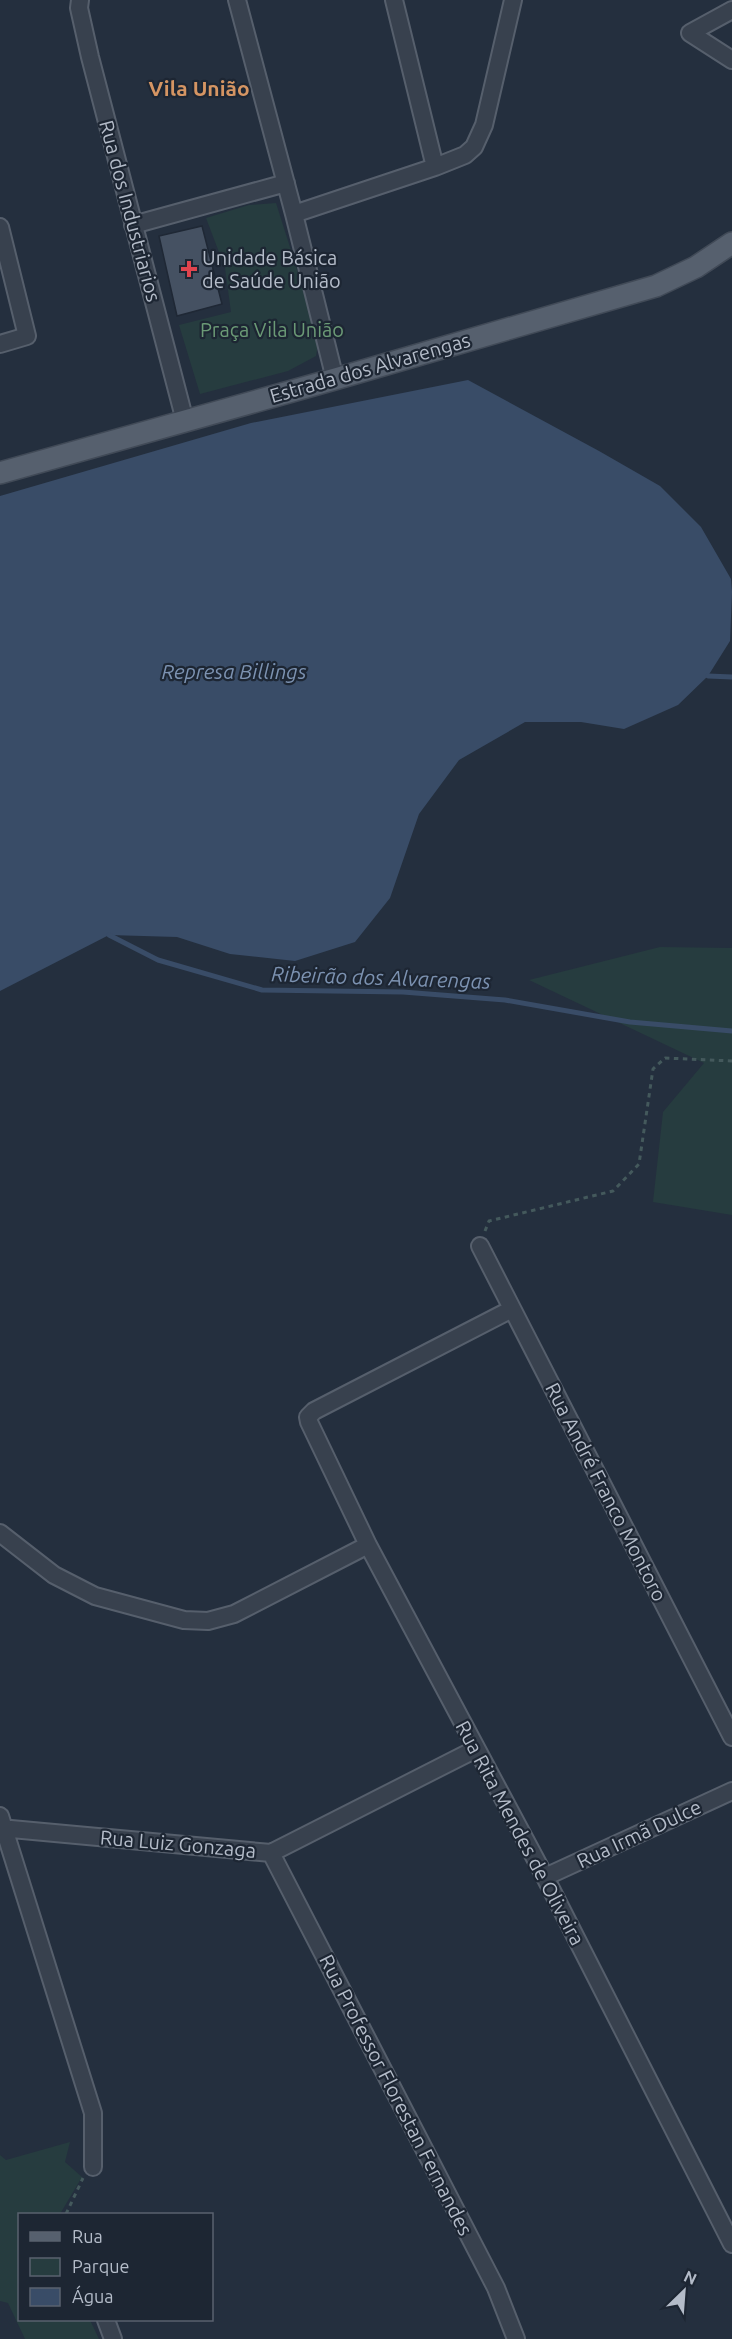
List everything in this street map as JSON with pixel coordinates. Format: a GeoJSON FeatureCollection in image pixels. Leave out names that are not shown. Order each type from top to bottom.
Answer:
{"type":"FeatureCollection","features":[{"type":"Feature","properties":{"kind":"main road","name":"Estrada dos Alvarengas"},"geometry":{"type":"LineString","coordinates":[[0,473],[657,286],[696,267],[732,243]]}},
{"type":"Feature","properties":{"kind":"street","name":"Rua dos Industriarios"},"geometry":{"type":"LineString","coordinates":[[80,0],[79,8],[90,57],[185,421]]}},
{"type":"Feature","properties":{"kind":"street"},"geometry":{"type":"LineString","coordinates":[[237,0],[335,379]]}},
{"type":"Feature","properties":{"kind":"street"},"geometry":{"type":"LineString","coordinates":[[394,0],[435,167]]}},
{"type":"Feature","properties":{"kind":"street"},"geometry":{"type":"LineString","coordinates":[[294,214],[435,167],[465,155],[474,147],[480,136],[513,0]]}},
{"type":"Feature","properties":{"kind":"street"},"geometry":{"type":"LineString","coordinates":[[732,10],[690,33],[732,60]]}},
{"type":"Feature","properties":{"kind":"street"},"geometry":{"type":"LineString","coordinates":[[133,225],[286,183]]}},
{"type":"Feature","properties":{"kind":"street"},"geometry":{"type":"LineString","coordinates":[[0,227],[27,336],[0,344]]}},
{"type":"Feature","properties":{"kind":"street","name":"Rua André Franco Montoro"},"geometry":{"type":"LineString","coordinates":[[480,1246],[732,1737]]}},
{"type":"Feature","properties":{"kind":"street","name":"Rua Rita Mendes de Oliveira"},"geometry":{"type":"LineString","coordinates":[[512,1309],[314,1411],[308,1417],[309,1422],[368,1545],[545,1876],[732,2244]]}},
{"type":"Feature","properties":{"kind":"street"},"geometry":{"type":"LineString","coordinates":[[0,1533],[54,1575],[95,1596],[184,1620],[208,1621],[234,1614],[368,1545]]}},
{"type":"Feature","properties":{"kind":"street","name":"Rua Luiz Gonzaga"},"geometry":{"type":"LineString","coordinates":[[1,1824],[271,1852],[476,1749]]}},
{"type":"Feature","properties":{"kind":"street","name":"Rua Irmã Dulce"},"geometry":{"type":"LineString","coordinates":[[545,1876],[732,1791]]}},
{"type":"Feature","properties":{"kind":"street"},"geometry":{"type":"LineString","coordinates":[[1,1824],[93,2113],[93,2164]]}},
{"type":"Feature","properties":{"kind":"street","name":"Rua Professor Florestan Fernandes"},"geometry":{"type":"LineString","coordinates":[[271,1852],[495,2288],[516,2339]]}},
{"type":"Feature","properties":{"kind":"street"},"geometry":{"type":"LineString","coordinates":[[107,2321],[113,2339]]}},
{"type":"Feature","properties":{"kind":"path"},"geometry":{"type":"LineString","coordinates":[[480,1246],[489,1221],[613,1191],[639,1164],[653,1069],[664,1058],[732,1061]]}},
{"type":"Feature","properties":{"kind":"path"},"geometry":{"type":"LineString","coordinates":[[67,2213],[93,2164]]}},
{"type":"Feature","properties":{"kind":"green space","name":"Praça Vila União"},"geometry":{"type":"Polygon","coordinates":[[[276,203],[319,339],[316,356],[288,371],[200,394],[179,325],[231,312],[225,268],[206,218],[249,205],[276,203]]]}},
{"type":"Feature","properties":{"kind":"green space"},"geometry":{"type":"Polygon","coordinates":[[[660,947],[732,948],[732,1215],[653,1202],[663,1112],[704,1063],[529,980],[660,947]]]}},
{"type":"Feature","properties":{"kind":"green space"},"geometry":{"type":"Polygon","coordinates":[[[70,2142],[65,2162],[82,2177],[61,2213],[18,2213],[18,2321],[90,2321],[99,2339],[25,2339],[8,2303],[0,2301],[0,2155],[6,2160],[70,2142]]]}},
{"type":"Feature","properties":{"kind":"water","name":"Represa Billings"},"geometry":{"type":"Polygon","coordinates":[[[468,380],[660,486],[701,527],[731,579],[732,592],[730,641],[708,676],[678,705],[624,729],[581,722],[525,722],[459,760],[419,814],[390,898],[355,942],[295,961],[230,954],[177,937],[109,935],[0,991],[0,496],[251,423],[468,380]]]}},
{"type":"Feature","properties":{"kind":"building","name":"Unidade Básica de Saúde União"},"geometry":{"type":"Polygon","coordinates":[[[202,226],[222,304],[177,316],[159,236],[202,226]]]}},
{"type":"Feature","properties":{"kind":"waterway"},"geometry":{"type":"LineString","coordinates":[[708,676],[732,677]]}},
{"type":"Feature","properties":{"kind":"waterway","name":"Ribeirão dos Alvarengas"},"geometry":{"type":"LineString","coordinates":[[109,935],[158,960],[262,990],[403,992],[505,1000],[630,1022],[732,1031]]}},
{"type":"Feature","properties":{"kind":"place","name":"Unidade Básica de Saúde União"},"geometry":{"type":"Point","coordinates":[189,269]}},
{"type":"Feature","properties":{"kind":"district","name":"Vila União"},"geometry":{"type":"Point","coordinates":[199,89]}}]}
